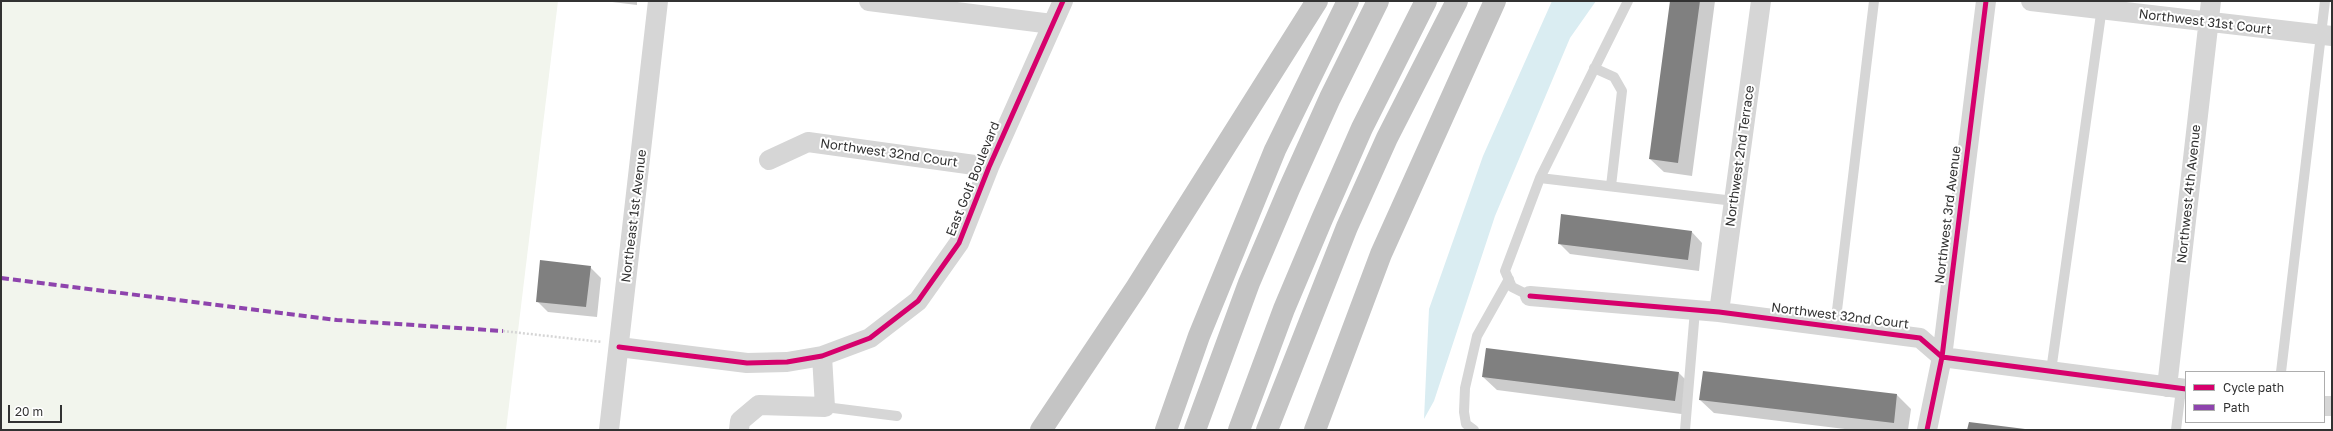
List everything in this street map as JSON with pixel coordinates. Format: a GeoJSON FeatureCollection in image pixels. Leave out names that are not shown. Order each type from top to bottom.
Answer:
{"type":"FeatureCollection","features":[{"type":"Feature","properties":{"kind":"highway"},"geometry":{"type":"LineString","coordinates":[[1041,430],[1136,288],[1316,1]]}},
{"type":"Feature","properties":{"kind":"highway"},"geometry":{"type":"LineString","coordinates":[[1166,430],[1199,336],[1272,157],[1348,1]]}},
{"type":"Feature","properties":{"kind":"highway"},"geometry":{"type":"LineString","coordinates":[[1195,430],[1249,283],[1286,196],[1330,98],[1378,1]]}},
{"type":"Feature","properties":{"kind":"highway"},"geometry":{"type":"LineString","coordinates":[[1239,430],[1284,309],[1322,219],[1362,128],[1426,1]]}},
{"type":"Feature","properties":{"kind":"highway"},"geometry":{"type":"LineString","coordinates":[[1267,430],[1347,227],[1387,138],[1457,1]]}},
{"type":"Feature","properties":{"kind":"highway"},"geometry":{"type":"LineString","coordinates":[[1315,430],[1381,254],[1495,1]]}},
{"type":"Feature","properties":{"kind":"street","name":"Northeast 1st Avenue"},"geometry":{"type":"LineString","coordinates":[[609,430],[658,1]]}},
{"type":"Feature","properties":{"kind":"street"},"geometry":{"type":"LineString","coordinates":[[869,1],[1052,24]]}},
{"type":"Feature","properties":{"kind":"street","name":"East Golf Boulevard"},"geometry":{"type":"LineString","coordinates":[[619,347],[747,364],[787,362],[822,356],[870,338],[918,301],[959,243],[989,167],[1063,1]]}},
{"type":"Feature","properties":{"kind":"street","name":"Northwest 2nd Terrace"},"geometry":{"type":"LineString","coordinates":[[1719,312],[1761,1]]}},
{"type":"Feature","properties":{"kind":"street","name":"Northwest 3rd Avenue"},"geometry":{"type":"LineString","coordinates":[[1927,430],[1942,357],[1986,1]]}},
{"type":"Feature","properties":{"kind":"street","name":"Northwest 31st Court"},"geometry":{"type":"LineString","coordinates":[[2031,1],[2102,5],[2208,22],[2327,36]]}},
{"type":"Feature","properties":{"kind":"street","name":"Northwest 4th Avenue"},"geometry":{"type":"LineString","coordinates":[[2178,388],[2208,22],[2211,1]]}},
{"type":"Feature","properties":{"kind":"street","name":"Northwest 32nd Court"},"geometry":{"type":"LineString","coordinates":[[769,160],[808,142],[989,167]]}},
{"type":"Feature","properties":{"kind":"street","name":"Northwest 32nd Court"},"geometry":{"type":"LineString","coordinates":[[1530,296],[1719,312],[1920,338],[1942,357]]}},
{"type":"Feature","properties":{"kind":"street"},"geometry":{"type":"LineString","coordinates":[[739,430],[740,421],[759,405],[825,407],[822,356]]}},
{"type":"Feature","properties":{"kind":"street"},"geometry":{"type":"LineString","coordinates":[[1942,357],[2178,388]]}},
{"type":"Feature","properties":{"kind":"lane"},"geometry":{"type":"LineString","coordinates":[[1530,296],[1512,287],[1505,271],[1540,178],[1628,1]]}},
{"type":"Feature","properties":{"kind":"lane"},"geometry":{"type":"LineString","coordinates":[[1835,327],[1874,1]]}},
{"type":"Feature","properties":{"kind":"lane"},"geometry":{"type":"LineString","coordinates":[[2281,371],[2327,36],[2326,1]]}},
{"type":"Feature","properties":{"kind":"lane"},"geometry":{"type":"LineString","coordinates":[[2051,372],[2102,5]]}},
{"type":"Feature","properties":{"kind":"lane"},"geometry":{"type":"LineString","coordinates":[[1594,68],[1614,76],[1622,91],[1611,186]]}},
{"type":"Feature","properties":{"kind":"lane"},"geometry":{"type":"LineString","coordinates":[[1540,178],[1734,201]]}},
{"type":"Feature","properties":{"kind":"lane"},"geometry":{"type":"LineString","coordinates":[[1474,430],[1466,424],[1464,412],[1465,388],[1477,336],[1509,279]]}},
{"type":"Feature","properties":{"kind":"lane"},"geometry":{"type":"LineString","coordinates":[[1685,430],[1695,310]]}},
{"type":"Feature","properties":{"kind":"lane"},"geometry":{"type":"LineString","coordinates":[[2176,430],[2178,388]]}},
{"type":"Feature","properties":{"kind":"lane"},"geometry":{"type":"LineString","coordinates":[[825,407],[897,416]]}},
{"type":"Feature","properties":{"kind":"path"},"geometry":{"type":"LineString","coordinates":[[503,331],[601,342],[619,347]]}},
{"type":"Feature","properties":{"kind":"shaded area"},"geometry":{"type":"Polygon","coordinates":[[[1,1],[558,1],[506,430],[1,430],[1,1]]]}},
{"type":"Feature","properties":{"kind":"shaded area"},"geometry":{"type":"Polygon","coordinates":[[[1552,1],[1596,1],[1570,38],[1495,216],[1434,401],[1424,419],[1429,309],[1483,156],[1552,1]]]}},
{"type":"Feature","properties":{"kind":"building"},"geometry":{"type":"Polygon","coordinates":[[[1670,1],[1700,1],[1678,163],[1649,159],[1670,1]]]}},
{"type":"Feature","properties":{"kind":"building"},"geometry":{"type":"Polygon","coordinates":[[[1561,214],[1692,231],[1688,260],[1558,244],[1561,214]]]}},
{"type":"Feature","properties":{"kind":"building"},"geometry":{"type":"Polygon","coordinates":[[[540,260],[591,266],[586,307],[536,302],[540,260]]]}},
{"type":"Feature","properties":{"kind":"building"},"geometry":{"type":"Polygon","coordinates":[[[1486,348],[1679,372],[1675,401],[1482,377],[1486,348]]]}},
{"type":"Feature","properties":{"kind":"building"},"geometry":{"type":"Polygon","coordinates":[[[1703,371],[1897,394],[1894,423],[1699,400],[1703,371]]]}},
{"type":"Feature","properties":{"kind":"building"},"geometry":{"type":"Polygon","coordinates":[[[1969,422],[2025,429],[2025,430],[1967,430],[1969,422]]]}},
{"type":"Feature","properties":{"kind":"marked path"},"geometry":{"type":"LineString","coordinates":[[1,278],[337,320],[503,331]]}},
{"type":"Feature","properties":{"kind":"cycle path"},"geometry":{"type":"LineString","coordinates":[[619,347],[747,363],[787,362],[822,356],[870,338],[918,301],[959,243],[989,167],[1063,1]]}},
{"type":"Feature","properties":{"kind":"cycle path"},"geometry":{"type":"LineString","coordinates":[[1927,430],[1942,357],[1986,1]]}},
{"type":"Feature","properties":{"kind":"cycle path"},"geometry":{"type":"LineString","coordinates":[[1530,296],[1719,312],[1920,338],[1942,357],[2185,389]]}}]}
